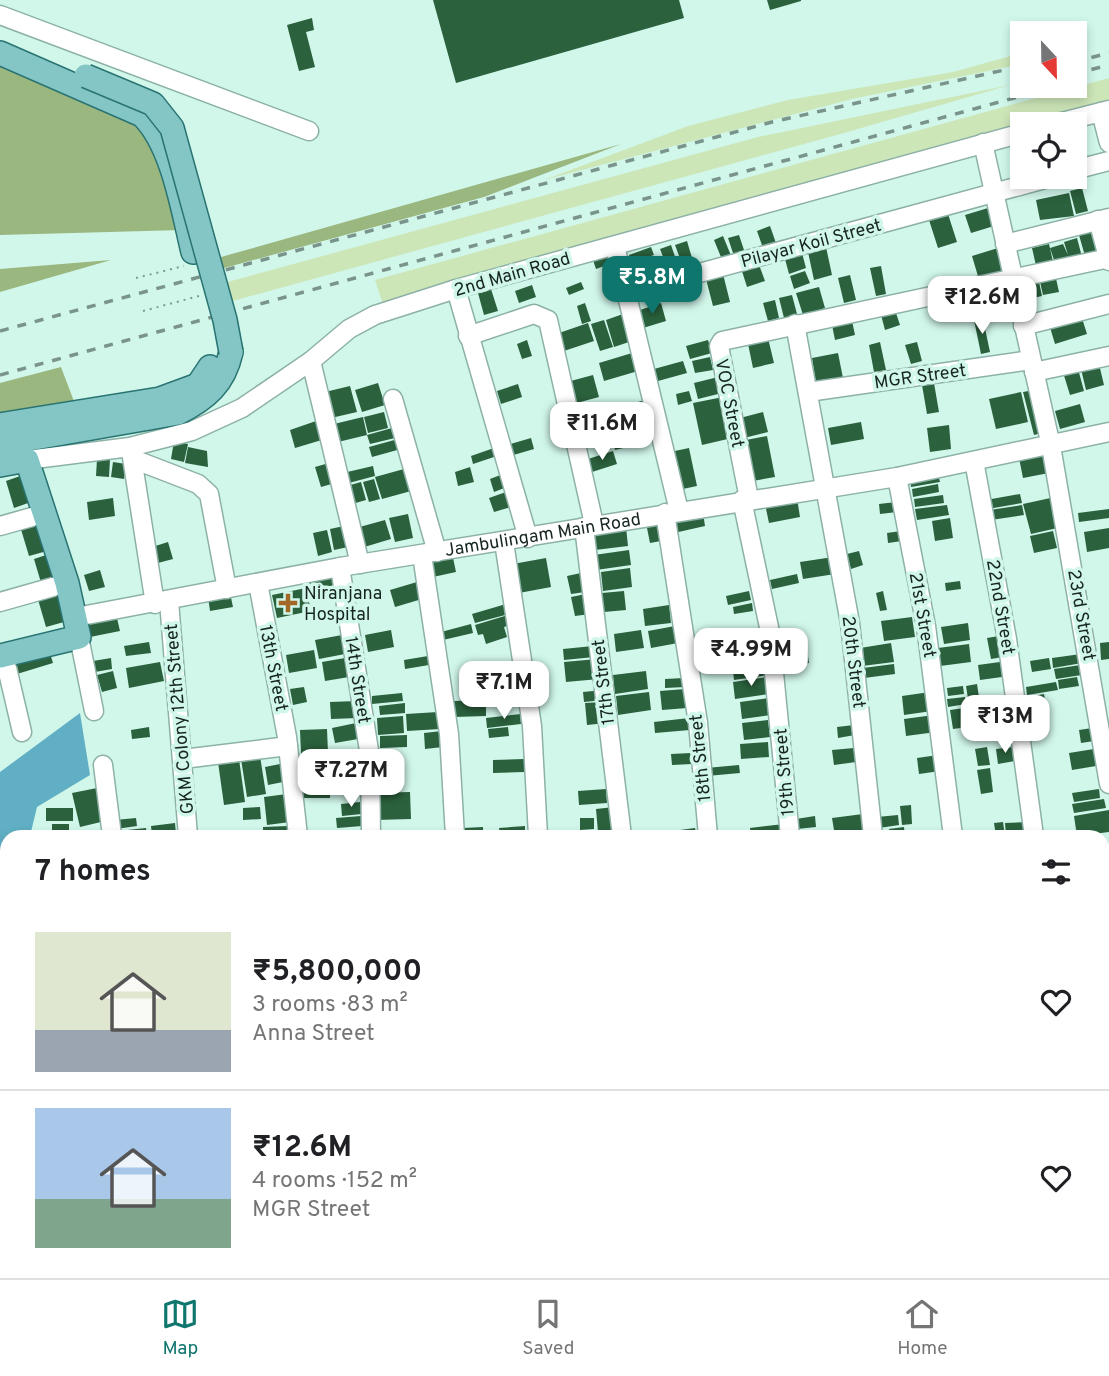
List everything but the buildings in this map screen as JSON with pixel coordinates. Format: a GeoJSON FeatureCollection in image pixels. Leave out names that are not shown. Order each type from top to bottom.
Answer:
{"type":"FeatureCollection","features":[{"type":"Feature","properties":{"kind":"main road"},"geometry":{"type":"LineString","coordinates":[[0,38],[142,115],[154,127],[187,226],[193,258],[224,351],[227,368],[214,389],[198,403],[178,413],[0,443]]}},
{"type":"Feature","properties":{"kind":"main road"},"geometry":{"type":"LineString","coordinates":[[0,53],[153,104],[172,128],[225,320],[224,351],[205,376],[183,393],[106,410],[0,425]]}},
{"type":"Feature","properties":{"kind":"main road"},"geometry":{"type":"LineString","coordinates":[[0,465],[27,460],[46,513],[78,627]]}},
{"type":"Feature","properties":{"kind":"main road","name":"Jambulingam Main Road"},"geometry":{"type":"LineString","coordinates":[[2,656],[78,627]]}},
{"type":"Feature","properties":{"kind":"street"},"geometry":{"type":"LineString","coordinates":[[0,15],[309,131]]}},
{"type":"Feature","properties":{"kind":"street"},"geometry":{"type":"LineString","coordinates":[[1087,116],[1105,111],[1109,143]]}},
{"type":"Feature","properties":{"kind":"street","name":"2nd Main Road"},"geometry":{"type":"LineString","coordinates":[[27,460],[132,453],[192,431],[242,408],[311,361],[349,330],[375,315],[456,289],[1010,136]]}},
{"type":"Feature","properties":{"kind":"street","name":"23rd Street"},"geometry":{"type":"LineString","coordinates":[[983,143],[1051,446],[1109,784]]}},
{"type":"Feature","properties":{"kind":"street"},"geometry":{"type":"LineString","coordinates":[[1087,167],[1109,161]]}},
{"type":"Feature","properties":{"kind":"street","name":"Pilayar Koil Street"},"geometry":{"type":"LineString","coordinates":[[626,293],[1010,188]]}},
{"type":"Feature","properties":{"kind":"street"},"geometry":{"type":"LineString","coordinates":[[795,324],[1109,259],[1104,219],[1005,244]]}},
{"type":"Feature","properties":{"kind":"street","name":"18th Street"},"geometry":{"type":"LineString","coordinates":[[615,246],[672,512],[698,723],[707,830]]}},
{"type":"Feature","properties":{"kind":"street"},"geometry":{"type":"LineString","coordinates":[[456,289],[527,538]]}},
{"type":"Feature","properties":{"kind":"street"},"geometry":{"type":"LineString","coordinates":[[1023,326],[1109,304]]}},
{"type":"Feature","properties":{"kind":"street","name":"17th Street"},"geometry":{"type":"LineString","coordinates":[[468,336],[534,314],[548,320],[589,526],[621,830]]}},
{"type":"Feature","properties":{"kind":"street","name":"20th Street"},"geometry":{"type":"LineString","coordinates":[[795,324],[823,489],[850,623],[872,830]]}},
{"type":"Feature","properties":{"kind":"street","name":"VOC Street"},"geometry":{"type":"LineString","coordinates":[[746,499],[719,344],[795,324]]}},
{"type":"Feature","properties":{"kind":"street","name":"MGR Street"},"geometry":{"type":"LineString","coordinates":[[808,392],[1109,356]]}},
{"type":"Feature","properties":{"kind":"street"},"geometry":{"type":"LineString","coordinates":[[311,361],[360,564]]}},
{"type":"Feature","properties":{"kind":"street"},"geometry":{"type":"LineString","coordinates":[[393,399],[430,553],[449,734],[455,830]]}},
{"type":"Feature","properties":{"kind":"street","name":"Jambulingam Main Road"},"geometry":{"type":"LineString","coordinates":[[78,627],[162,602],[341,567],[504,542],[746,499],[897,477],[1109,432]]}},
{"type":"Feature","properties":{"kind":"street"},"geometry":{"type":"LineString","coordinates":[[132,453],[198,484],[209,494],[227,589]]}},
{"type":"Feature","properties":{"kind":"street","name":"GKM Colony 12th Street"},"geometry":{"type":"LineString","coordinates":[[132,453],[162,602],[183,759],[188,830]]}},
{"type":"Feature","properties":{"kind":"street","name":"22nd Street"},"geometry":{"type":"LineString","coordinates":[[974,461],[1007,639],[1033,830]]}},
{"type":"Feature","properties":{"kind":"street","name":"21st Street"},"geometry":{"type":"LineString","coordinates":[[897,477],[926,626],[952,830]]}},
{"type":"Feature","properties":{"kind":"street","name":"19th Street"},"geometry":{"type":"LineString","coordinates":[[746,499],[770,632],[789,830]]}},
{"type":"Feature","properties":{"kind":"street"},"geometry":{"type":"LineString","coordinates":[[0,526],[46,513]]}},
{"type":"Feature","properties":{"kind":"street"},"geometry":{"type":"LineString","coordinates":[[504,542],[532,726],[538,830]]}},
{"type":"Feature","properties":{"kind":"street","name":"14th Street"},"geometry":{"type":"LineString","coordinates":[[341,567],[370,757],[371,830]]}},
{"type":"Feature","properties":{"kind":"street"},"geometry":{"type":"LineString","coordinates":[[0,602],[67,583]]}},
{"type":"Feature","properties":{"kind":"street","name":"13th Street"},"geometry":{"type":"LineString","coordinates":[[258,583],[288,746],[297,830]]}},
{"type":"Feature","properties":{"kind":"street"},"geometry":{"type":"LineString","coordinates":[[78,627],[94,711]]}},
{"type":"Feature","properties":{"kind":"street"},"geometry":{"type":"LineString","coordinates":[[2,656],[22,732]]}},
{"type":"Feature","properties":{"kind":"street"},"geometry":{"type":"LineString","coordinates":[[183,759],[288,746]]}},
{"type":"Feature","properties":{"kind":"street"},"geometry":{"type":"LineString","coordinates":[[103,765],[111,830]]}},
{"type":"Feature","properties":{"kind":"path"},"geometry":{"type":"LineString","coordinates":[[136,278],[193,258]]}},
{"type":"Feature","properties":{"kind":"path"},"geometry":{"type":"LineString","coordinates":[[143,311],[200,296]]}},
{"type":"Feature","properties":{"kind":"green space"},"geometry":{"type":"Polygon","coordinates":[[[1010,56],[1010,66],[852,99],[544,180],[688,126],[788,100],[953,72],[1010,56]]]}},
{"type":"Feature","properties":{"kind":"green space"},"geometry":{"type":"Polygon","coordinates":[[[0,62],[137,120],[151,135],[182,230],[0,235],[0,62]]]}},
{"type":"Feature","properties":{"kind":"green space"},"geometry":{"type":"Polygon","coordinates":[[[1109,78],[1109,101],[1070,112],[1010,112],[1010,129],[384,307],[375,280],[1036,98],[1087,98],[1087,84],[1109,78]]]}},
{"type":"Feature","properties":{"kind":"green space"},"geometry":{"type":"Polygon","coordinates":[[[1010,85],[229,302],[224,283],[758,137],[1010,85]]]}},
{"type":"Feature","properties":{"kind":"green space"},"geometry":{"type":"Polygon","coordinates":[[[621,144],[484,197],[217,270],[214,259],[621,144]]]}},
{"type":"Feature","properties":{"kind":"green space"},"geometry":{"type":"Polygon","coordinates":[[[111,260],[0,292],[0,269],[111,260]]]}},
{"type":"Feature","properties":{"kind":"green space"},"geometry":{"type":"Polygon","coordinates":[[[61,367],[75,404],[0,418],[0,383],[61,367]]]}},
{"type":"Feature","properties":{"kind":"water"},"geometry":{"type":"Polygon","coordinates":[[[80,713],[90,775],[37,807],[31,830],[0,830],[0,772],[80,713]]]}},
{"type":"Feature","properties":{"kind":"railway"},"geometry":{"type":"LineString","coordinates":[[1087,59],[1109,53]]}},
{"type":"Feature","properties":{"kind":"railway"},"geometry":{"type":"LineString","coordinates":[[1087,71],[1109,65]]}},
{"type":"Feature","properties":{"kind":"railway"},"geometry":{"type":"LineString","coordinates":[[0,331],[772,122],[1010,69]]}},
{"type":"Feature","properties":{"kind":"railway"},"geometry":{"type":"LineString","coordinates":[[0,375],[1014,98]]}},
{"type":"Feature","properties":{"kind":"place","name":"Niranjana Hospital"},"geometry":{"type":"Point","coordinates":[288,603]}}]}
